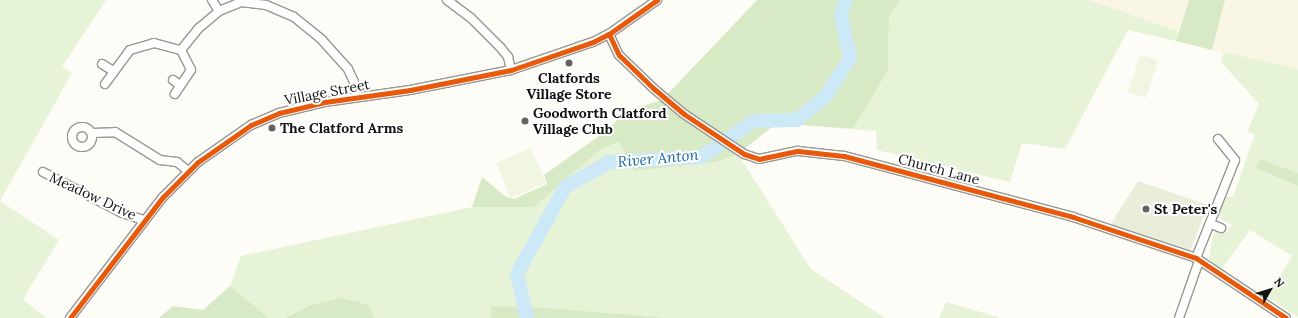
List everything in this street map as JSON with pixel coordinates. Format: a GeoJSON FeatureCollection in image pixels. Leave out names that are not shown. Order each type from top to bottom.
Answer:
{"type":"FeatureCollection","features":[{"type":"Feature","properties":{"kind":"street"},"geometry":{"type":"LineString","coordinates":[[212,0],[219,11]]}},
{"type":"Feature","properties":{"kind":"street"},"geometry":{"type":"LineString","coordinates":[[447,0],[471,18],[500,47],[508,57],[511,70]]}},
{"type":"Feature","properties":{"kind":"street","name":"Village Street"},"geometry":{"type":"LineString","coordinates":[[70,318],[144,220],[188,171],[224,142],[262,120],[306,106],[356,96],[410,90],[511,70],[593,42],[609,34],[657,0]]}},
{"type":"Feature","properties":{"kind":"street"},"geometry":{"type":"LineString","coordinates":[[181,50],[199,28],[219,11],[240,2],[266,5],[294,17],[322,40],[348,69],[354,82],[356,96]]}},
{"type":"Feature","properties":{"kind":"street","name":"Church Lane"},"geometry":{"type":"LineString","coordinates":[[609,34],[619,55],[635,72],[684,114],[744,154],[759,159],[798,151],[844,156],[1072,216],[1198,259],[1286,318]]}},
{"type":"Feature","properties":{"kind":"street"},"geometry":{"type":"LineString","coordinates":[[105,84],[113,71],[130,50],[142,45],[154,43],[181,50],[191,70],[175,94]]}},
{"type":"Feature","properties":{"kind":"street"},"geometry":{"type":"LineString","coordinates":[[102,64],[113,71]]}},
{"type":"Feature","properties":{"kind":"street"},"geometry":{"type":"LineString","coordinates":[[173,80],[180,85]]}},
{"type":"Feature","properties":{"kind":"street"},"geometry":{"type":"LineString","coordinates":[[92,133],[115,132],[160,160],[177,162],[188,171]]}},
{"type":"Feature","properties":{"kind":"street"},"geometry":{"type":"LineString","coordinates":[[1179,318],[1198,259],[1235,160],[1218,139]]}},
{"type":"Feature","properties":{"kind":"street","name":"Meadow Drive"},"geometry":{"type":"LineString","coordinates":[[43,172],[122,213],[144,220]]}},
{"type":"Feature","properties":{"kind":"street"},"geometry":{"type":"LineString","coordinates":[[1211,224],[1221,228]]}},
{"type":"Feature","properties":{"kind":"shaded area"},"geometry":{"type":"Polygon","coordinates":[[[1088,0],[1189,0],[1178,31],[1088,0]]]}},
{"type":"Feature","properties":{"kind":"shaded area"},"geometry":{"type":"Polygon","coordinates":[[[1225,0],[1298,0],[1298,69],[1212,50],[1225,0]]]}},
{"type":"Feature","properties":{"kind":"green space"},"geometry":{"type":"Polygon","coordinates":[[[0,0],[106,0],[62,67],[72,73],[0,201],[0,0]]]}},
{"type":"Feature","properties":{"kind":"green space"},"geometry":{"type":"Polygon","coordinates":[[[757,0],[900,0],[889,17],[888,70],[853,129],[777,123],[738,154],[716,162],[634,171],[619,142],[601,149],[534,207],[472,207],[482,177],[505,196],[514,199],[547,184],[544,175],[606,131],[628,110],[662,100],[757,0]]]}},
{"type":"Feature","properties":{"kind":"green space"},"geometry":{"type":"Polygon","coordinates":[[[900,0],[1088,0],[1178,31],[1176,41],[1128,30],[1065,149],[1022,143],[1010,182],[877,150],[876,131],[853,129],[888,69],[889,17],[900,0]]]}},
{"type":"Feature","properties":{"kind":"green space"},"geometry":{"type":"Polygon","coordinates":[[[1189,0],[1225,0],[1212,50],[1176,41],[1189,0]]]}},
{"type":"Feature","properties":{"kind":"green space"},"geometry":{"type":"Polygon","coordinates":[[[1224,52],[1298,69],[1298,317],[1267,297],[1292,256],[1250,230],[1221,270],[1209,259],[1213,234],[1219,230],[1226,233],[1232,225],[1221,219],[1218,214],[1220,204],[1223,197],[1233,197],[1255,134],[1247,132],[1259,104],[1221,62],[1224,52]]]}},
{"type":"Feature","properties":{"kind":"green space"},"geometry":{"type":"Polygon","coordinates":[[[1140,55],[1158,61],[1146,98],[1128,92],[1140,55]]]}},
{"type":"Feature","properties":{"kind":"green space"},"geometry":{"type":"Polygon","coordinates":[[[620,142],[634,171],[716,162],[738,154],[811,269],[885,318],[670,318],[491,306],[491,318],[374,318],[369,305],[311,305],[285,318],[269,318],[230,286],[241,256],[472,207],[534,207],[601,149],[620,142]]]}},
{"type":"Feature","properties":{"kind":"green space"},"geometry":{"type":"Polygon","coordinates":[[[531,148],[546,183],[511,198],[496,163],[531,148]]]}},
{"type":"Feature","properties":{"kind":"green space"},"geometry":{"type":"Polygon","coordinates":[[[1259,159],[1298,173],[1298,186],[1256,168],[1259,159]]]}},
{"type":"Feature","properties":{"kind":"green space"},"geometry":{"type":"Polygon","coordinates":[[[1138,181],[1208,205],[1190,252],[1110,225],[1138,181]]]}},
{"type":"Feature","properties":{"kind":"green space"},"geometry":{"type":"Polygon","coordinates":[[[0,201],[59,240],[23,299],[46,318],[0,318],[0,201]]]}},
{"type":"Feature","properties":{"kind":"green space"},"geometry":{"type":"Polygon","coordinates":[[[230,286],[269,318],[159,318],[173,306],[203,310],[230,286]]]}},
{"type":"Feature","properties":{"kind":"green space"},"geometry":{"type":"Polygon","coordinates":[[[342,298],[369,305],[374,318],[285,318],[311,305],[342,298]]]}},
{"type":"Feature","properties":{"kind":"green space"},"geometry":{"type":"Polygon","coordinates":[[[946,302],[998,317],[998,318],[939,318],[946,302]]]}},
{"type":"Feature","properties":{"kind":"green space"},"geometry":{"type":"Polygon","coordinates":[[[491,306],[544,308],[670,318],[491,318],[491,306]]]}},
{"type":"Feature","properties":{"kind":"waterway","name":"River Anton"},"geometry":{"type":"LineString","coordinates":[[527,318],[517,274],[565,187],[610,162],[701,157],[754,121],[797,120],[826,96],[850,58],[841,15],[846,0]]}},
{"type":"Feature","properties":{"kind":"cycle path"},"geometry":{"type":"LineString","coordinates":[[70,318],[163,197],[198,162],[251,125],[279,113],[325,102],[410,90],[511,70],[593,42],[609,34],[657,0]]}},
{"type":"Feature","properties":{"kind":"cycle path"},"geometry":{"type":"LineString","coordinates":[[609,34],[619,55],[653,88],[684,114],[744,154],[759,159],[798,151],[844,156],[1073,217],[1196,258],[1286,318]]}},
{"type":"Feature","properties":{"kind":"place","name":"Clatfords Village Store"},"geometry":{"type":"Point","coordinates":[569,63]}},
{"type":"Feature","properties":{"kind":"place","name":"Goodworth Clatford Village Club"},"geometry":{"type":"Point","coordinates":[525,121]}},
{"type":"Feature","properties":{"kind":"place","name":"The Clatford Arms"},"geometry":{"type":"Point","coordinates":[272,128]}},
{"type":"Feature","properties":{"kind":"place","name":"St Peter's"},"geometry":{"type":"Point","coordinates":[1146,209]}}]}
